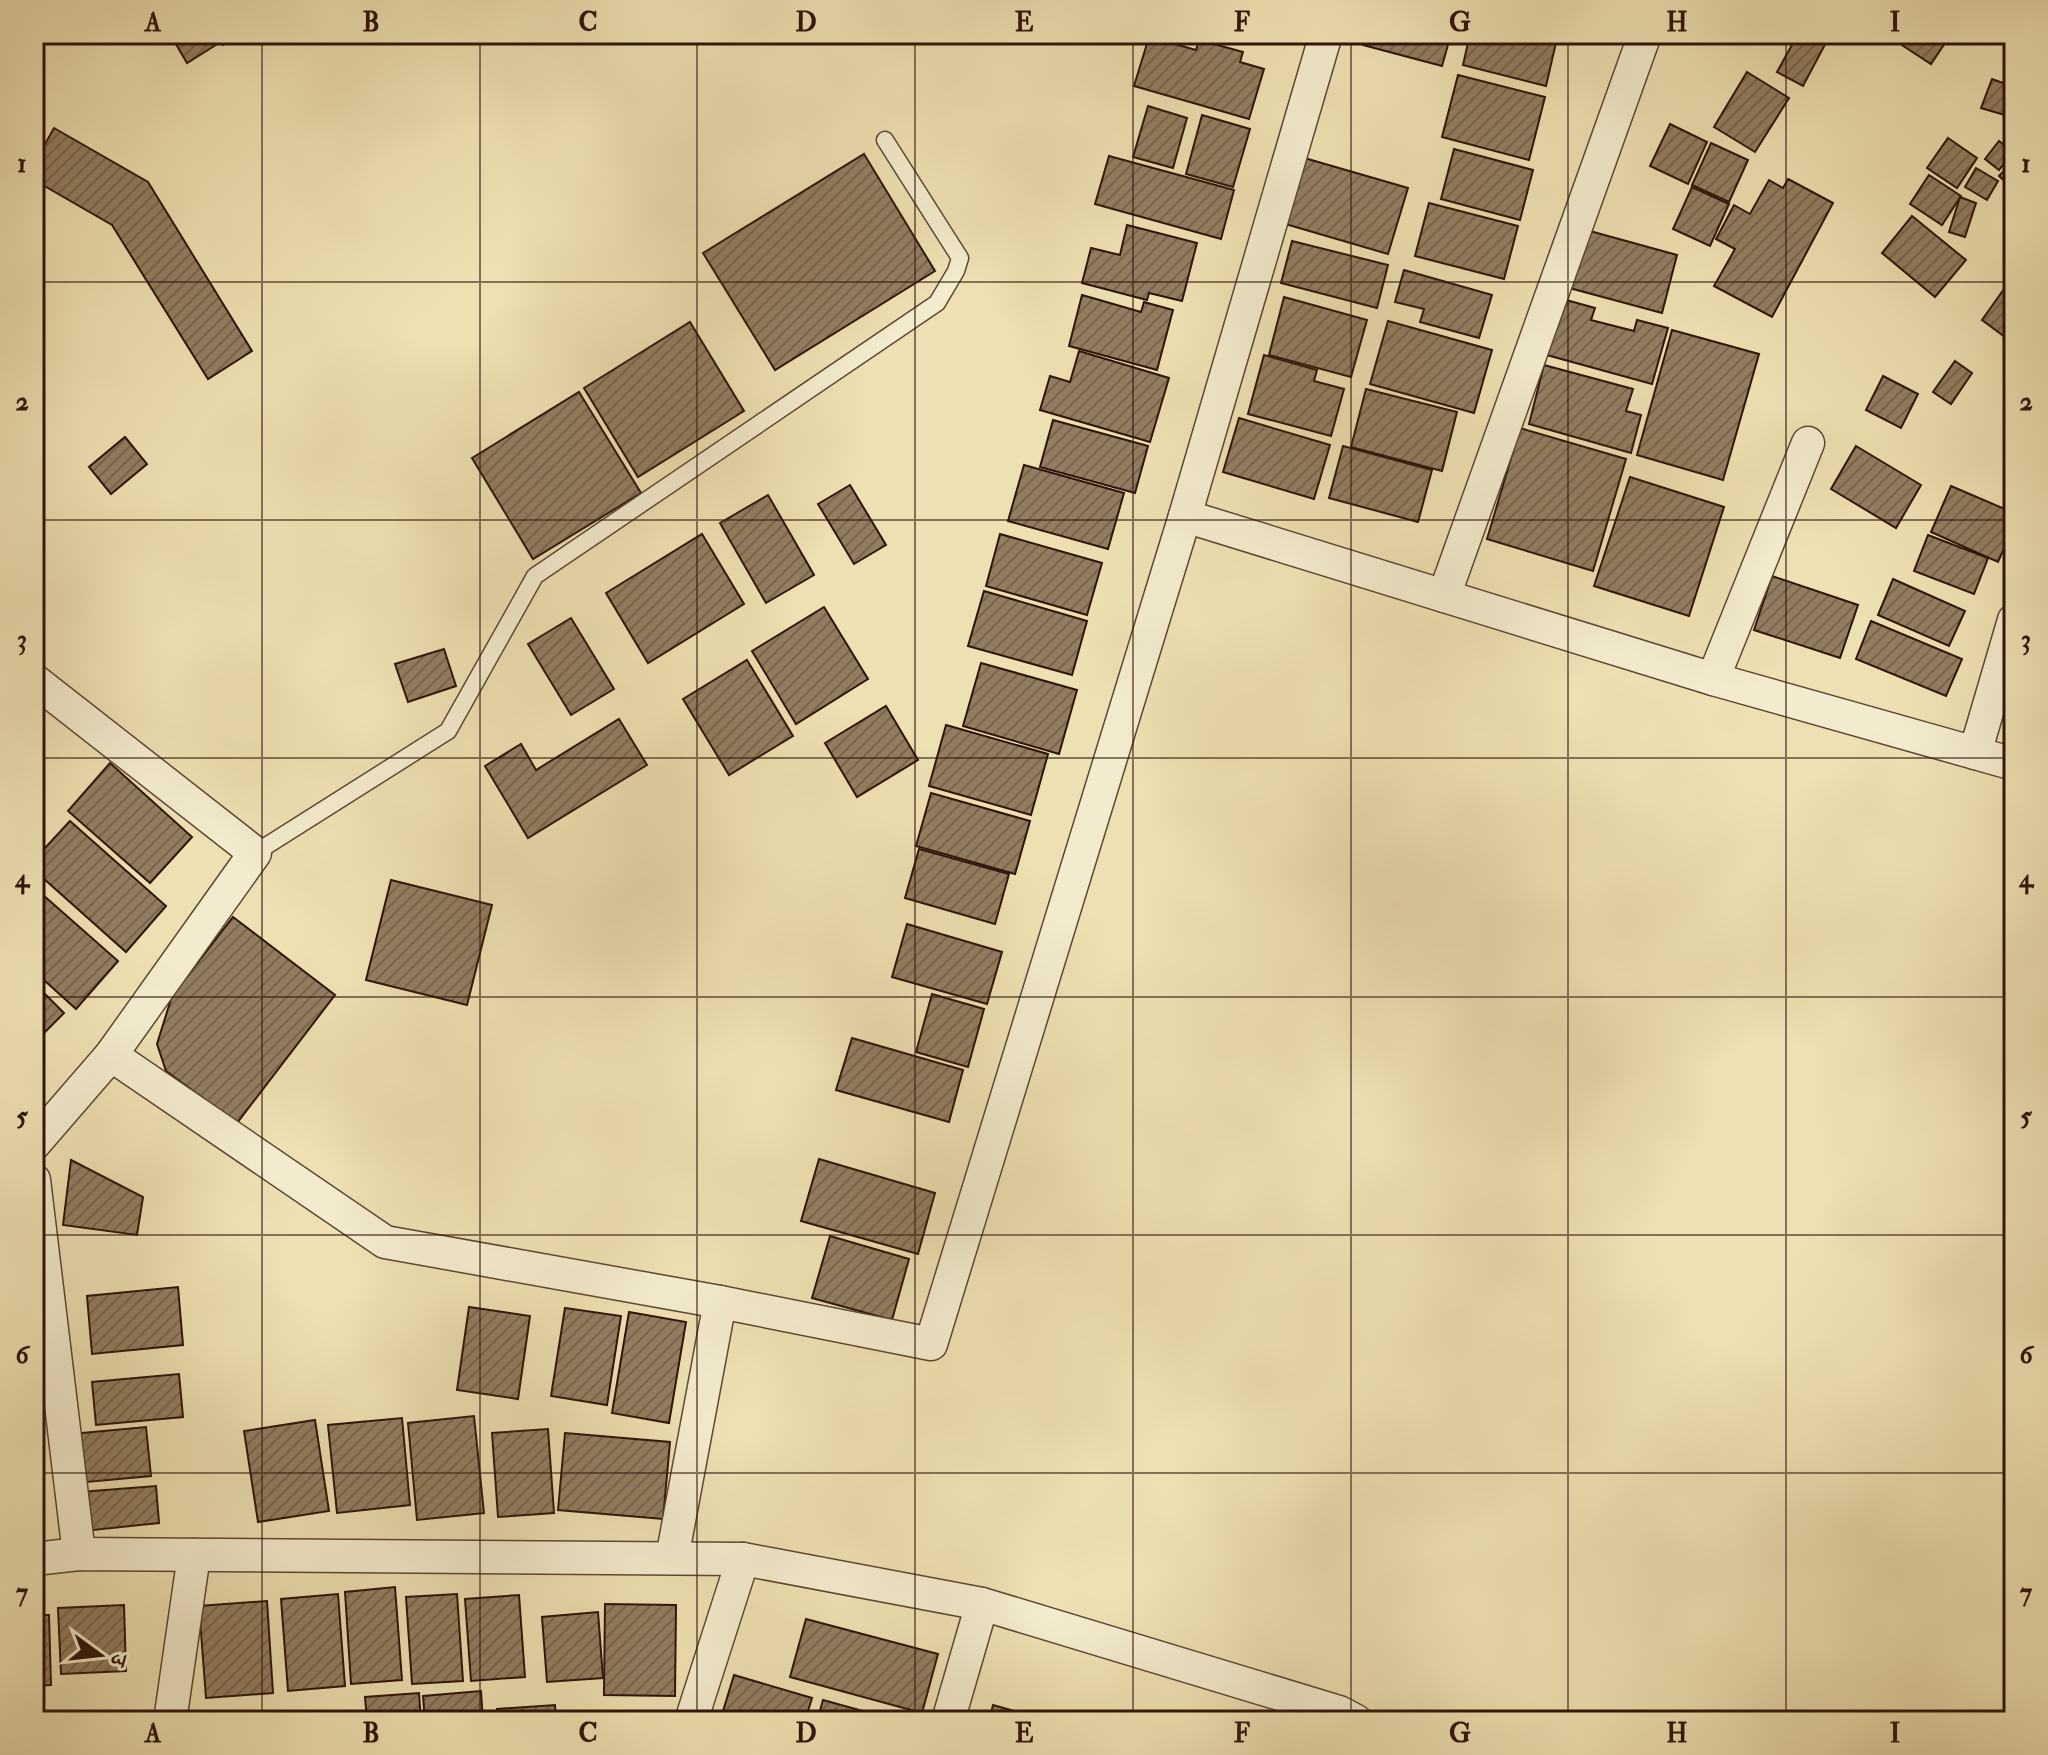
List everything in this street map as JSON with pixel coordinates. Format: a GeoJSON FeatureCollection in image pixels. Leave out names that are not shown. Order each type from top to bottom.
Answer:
{"type":"FeatureCollection","features":[{"type":"Feature","properties":{"kind":"street"},"geometry":{"type":"LineString","coordinates":[[111,1055],[385,1242],[720,1302],[931,1344],[1185,516],[1326,34]]}},
{"type":"Feature","properties":{"kind":"street"},"geometry":{"type":"LineString","coordinates":[[1444,596],[1645,34]]}},
{"type":"Feature","properties":{"kind":"street"},"geometry":{"type":"LineString","coordinates":[[1713,679],[1808,443]]}},
{"type":"Feature","properties":{"kind":"street"},"geometry":{"type":"LineString","coordinates":[[1185,516],[1713,679],[2014,764]]}},
{"type":"Feature","properties":{"kind":"street"},"geometry":{"type":"LineString","coordinates":[[1975,753],[2014,620]]}},
{"type":"Feature","properties":{"kind":"street"},"geometry":{"type":"LineString","coordinates":[[34,680],[255,853],[111,1055],[34,1144]]}},
{"type":"Feature","properties":{"kind":"street"},"geometry":{"type":"LineString","coordinates":[[34,1180],[79,1554]]}},
{"type":"Feature","properties":{"kind":"street"},"geometry":{"type":"LineString","coordinates":[[672,1558],[720,1302]]}},
{"type":"Feature","properties":{"kind":"street"},"geometry":{"type":"LineString","coordinates":[[34,1559],[79,1554],[743,1559],[982,1604],[1339,1712],[1356,1721]]}},
{"type":"Feature","properties":{"kind":"street"},"geometry":{"type":"LineString","coordinates":[[170,1721],[194,1555]]}},
{"type":"Feature","properties":{"kind":"street"},"geometry":{"type":"LineString","coordinates":[[691,1721],[743,1559]]}},
{"type":"Feature","properties":{"kind":"street"},"geometry":{"type":"LineString","coordinates":[[948,1721],[982,1604]]}},
{"type":"Feature","properties":{"kind":"lane"},"geometry":{"type":"LineString","coordinates":[[255,853],[448,731],[535,576],[937,303],[960,258],[885,140]]}},
{"type":"Feature","properties":{"kind":"building"},"geometry":{"type":"Polygon","coordinates":[[[170,34],[214,34],[219,43],[187,63],[170,34]]]}},
{"type":"Feature","properties":{"kind":"building"},"geometry":{"type":"Polygon","coordinates":[[[217,34],[244,34],[223,45],[217,34]]]}},
{"type":"Feature","properties":{"kind":"building"},"geometry":{"type":"Polygon","coordinates":[[[1224,34],[1257,34],[1255,42],[1224,34]]]}},
{"type":"Feature","properties":{"kind":"building"},"geometry":{"type":"Polygon","coordinates":[[[1366,34],[1451,34],[1442,66],[1363,45],[1366,34]]]}},
{"type":"Feature","properties":{"kind":"building"},"geometry":{"type":"Polygon","coordinates":[[[1470,34],[1558,34],[1546,86],[1463,65],[1470,34]]]}},
{"type":"Feature","properties":{"kind":"building"},"geometry":{"type":"Polygon","coordinates":[[[1798,34],[1829,37],[1803,86],[1777,72],[1798,34]]]}},
{"type":"Feature","properties":{"kind":"building"},"geometry":{"type":"Polygon","coordinates":[[[1885,34],[1951,34],[1931,64],[1885,34]]]}},
{"type":"Feature","properties":{"kind":"building"},"geometry":{"type":"Polygon","coordinates":[[[1149,37],[1196,50],[1199,40],[1243,52],[1240,62],[1264,69],[1249,119],[1134,86],[1149,37]]]}},
{"type":"Feature","properties":{"kind":"building"},"geometry":{"type":"Polygon","coordinates":[[[1747,72],[1789,98],[1755,152],[1714,127],[1747,72]]]}},
{"type":"Feature","properties":{"kind":"building"},"geometry":{"type":"Polygon","coordinates":[[[1458,75],[1545,97],[1529,160],[1442,137],[1458,75]]]}},
{"type":"Feature","properties":{"kind":"building"},"geometry":{"type":"Polygon","coordinates":[[[1992,79],[2014,87],[2014,99],[2008,116],[1981,108],[1992,79]]]}},
{"type":"Feature","properties":{"kind":"building"},"geometry":{"type":"Polygon","coordinates":[[[1148,106],[1187,118],[1173,168],[1133,157],[1148,106]]]}},
{"type":"Feature","properties":{"kind":"building"},"geometry":{"type":"Polygon","coordinates":[[[1202,115],[1250,129],[1233,187],[1186,174],[1202,115]]]}},
{"type":"Feature","properties":{"kind":"building"},"geometry":{"type":"Polygon","coordinates":[[[1670,124],[1707,142],[1688,184],[1650,166],[1670,124]]]}},
{"type":"Feature","properties":{"kind":"building"},"geometry":{"type":"Polygon","coordinates":[[[54,128],[148,182],[252,351],[208,379],[112,225],[34,180],[34,164],[54,128]]]}},
{"type":"Feature","properties":{"kind":"building"},"geometry":{"type":"Polygon","coordinates":[[[1948,138],[1977,158],[1957,188],[1927,168],[1948,138]]]}},
{"type":"Feature","properties":{"kind":"building"},"geometry":{"type":"Polygon","coordinates":[[[1999,141],[2013,152],[1999,170],[1985,159],[1999,141]]]}},
{"type":"Feature","properties":{"kind":"building"},"geometry":{"type":"Polygon","coordinates":[[[1711,143],[1748,160],[1729,202],[1692,185],[1711,143]]]}},
{"type":"Feature","properties":{"kind":"building"},"geometry":{"type":"Polygon","coordinates":[[[1454,149],[1533,170],[1520,220],[1441,199],[1454,149]]]}},
{"type":"Feature","properties":{"kind":"building"},"geometry":{"type":"Polygon","coordinates":[[[864,154],[935,271],[775,370],[703,253],[864,154]]]}},
{"type":"Feature","properties":{"kind":"building"},"geometry":{"type":"Polygon","coordinates":[[[1109,156],[1234,190],[1221,239],[1095,204],[1109,156]]]}},
{"type":"Feature","properties":{"kind":"building"},"geometry":{"type":"Polygon","coordinates":[[[1301,157],[1408,188],[1388,254],[1282,223],[1301,157]]]}},
{"type":"Feature","properties":{"kind":"building"},"geometry":{"type":"Polygon","coordinates":[[[2014,160],[2014,184],[2011,187],[1999,176],[2014,160]]]}},
{"type":"Feature","properties":{"kind":"building"},"geometry":{"type":"Polygon","coordinates":[[[1976,168],[1998,181],[1987,200],[1965,187],[1976,168]]]}},
{"type":"Feature","properties":{"kind":"building"},"geometry":{"type":"Polygon","coordinates":[[[1929,175],[1961,196],[1942,225],[1910,204],[1929,175]]]}},
{"type":"Feature","properties":{"kind":"building"},"geometry":{"type":"Polygon","coordinates":[[[1788,179],[1833,203],[1772,317],[1714,286],[1735,249],[1716,239],[1734,205],[1750,214],[1769,180],[1783,188],[1788,179]]]}},
{"type":"Feature","properties":{"kind":"building"},"geometry":{"type":"Polygon","coordinates":[[[1692,187],[1729,204],[1710,246],[1673,229],[1692,187]]]}},
{"type":"Feature","properties":{"kind":"building"},"geometry":{"type":"Polygon","coordinates":[[[1960,197],[1976,203],[1965,237],[1949,232],[1960,197]]]}},
{"type":"Feature","properties":{"kind":"building"},"geometry":{"type":"Polygon","coordinates":[[[1429,203],[1518,226],[1504,279],[1415,256],[1429,203]]]}},
{"type":"Feature","properties":{"kind":"building"},"geometry":{"type":"Polygon","coordinates":[[[1912,216],[1966,260],[1935,297],[1882,253],[1912,216]]]}},
{"type":"Feature","properties":{"kind":"building"},"geometry":{"type":"Polygon","coordinates":[[[1127,225],[1197,243],[1182,301],[1149,293],[1147,300],[1082,283],[1091,248],[1120,255],[1127,225]]]}},
{"type":"Feature","properties":{"kind":"building"},"geometry":{"type":"Polygon","coordinates":[[[1579,228],[1677,255],[1662,313],[1562,286],[1579,228]]]}},
{"type":"Feature","properties":{"kind":"building"},"geometry":{"type":"Polygon","coordinates":[[[1292,241],[1388,265],[1377,308],[1281,283],[1292,241]]]}},
{"type":"Feature","properties":{"kind":"building"},"geometry":{"type":"Polygon","coordinates":[[[2014,246],[2014,266],[2004,257],[2014,246]]]}},
{"type":"Feature","properties":{"kind":"building"},"geometry":{"type":"Polygon","coordinates":[[[1404,270],[1492,295],[1479,338],[1420,322],[1424,309],[1395,302],[1404,270]]]}},
{"type":"Feature","properties":{"kind":"building"},"geometry":{"type":"Polygon","coordinates":[[[2014,275],[2014,324],[2005,337],[1982,320],[2014,275]]]}},
{"type":"Feature","properties":{"kind":"building"},"geometry":{"type":"Polygon","coordinates":[[[1082,295],[1141,312],[1144,302],[1173,310],[1157,370],[1069,346],[1082,295]]]}},
{"type":"Feature","properties":{"kind":"building"},"geometry":{"type":"Polygon","coordinates":[[[1284,297],[1367,320],[1351,377],[1269,355],[1284,297]]]}},
{"type":"Feature","properties":{"kind":"building"},"geometry":{"type":"Polygon","coordinates":[[[1559,298],[1595,308],[1591,320],[1634,331],[1637,320],[1668,328],[1652,384],[1543,354],[1559,298]]]}},
{"type":"Feature","properties":{"kind":"building"},"geometry":{"type":"Polygon","coordinates":[[[1388,321],[1492,350],[1474,413],[1370,384],[1388,321]]]}},
{"type":"Feature","properties":{"kind":"building"},"geometry":{"type":"Polygon","coordinates":[[[690,322],[744,411],[638,477],[584,388],[690,322]]]}},
{"type":"Feature","properties":{"kind":"building"},"geometry":{"type":"Polygon","coordinates":[[[1672,330],[1759,354],[1723,480],[1637,455],[1672,330]]]}},
{"type":"Feature","properties":{"kind":"building"},"geometry":{"type":"Polygon","coordinates":[[[1079,351],[1169,378],[1150,442],[1040,410],[1050,376],[1070,382],[1079,351]]]}},
{"type":"Feature","properties":{"kind":"building"},"geometry":{"type":"Polygon","coordinates":[[[1264,355],[1317,370],[1314,381],[1344,389],[1331,436],[1248,414],[1264,355]]]}},
{"type":"Feature","properties":{"kind":"building"},"geometry":{"type":"Polygon","coordinates":[[[1955,361],[1972,373],[1951,404],[1933,392],[1955,361]]]}},
{"type":"Feature","properties":{"kind":"building"},"geometry":{"type":"Polygon","coordinates":[[[1544,365],[1633,389],[1626,411],[1641,415],[1631,453],[1529,424],[1544,365]]]}},
{"type":"Feature","properties":{"kind":"building"},"geometry":{"type":"Polygon","coordinates":[[[1883,376],[1918,394],[1901,428],[1866,410],[1883,376]]]}},
{"type":"Feature","properties":{"kind":"building"},"geometry":{"type":"Polygon","coordinates":[[[1366,389],[1457,412],[1442,471],[1351,447],[1366,389]]]}},
{"type":"Feature","properties":{"kind":"building"},"geometry":{"type":"Polygon","coordinates":[[[579,392],[641,493],[533,559],[472,458],[579,392]]]}},
{"type":"Feature","properties":{"kind":"building"},"geometry":{"type":"Polygon","coordinates":[[[1239,418],[1330,445],[1314,499],[1223,472],[1239,418]]]}},
{"type":"Feature","properties":{"kind":"building"},"geometry":{"type":"Polygon","coordinates":[[[1053,420],[1148,446],[1135,493],[1040,467],[1053,420]]]}},
{"type":"Feature","properties":{"kind":"building"},"geometry":{"type":"Polygon","coordinates":[[[1520,428],[1626,459],[1593,571],[1487,539],[1520,428]]]}},
{"type":"Feature","properties":{"kind":"building"},"geometry":{"type":"Polygon","coordinates":[[[125,437],[147,464],[111,494],[89,467],[125,437]]]}},
{"type":"Feature","properties":{"kind":"building"},"geometry":{"type":"Polygon","coordinates":[[[1343,446],[1432,470],[1418,522],[1329,498],[1343,446]]]}},
{"type":"Feature","properties":{"kind":"building"},"geometry":{"type":"Polygon","coordinates":[[[1856,446],[1921,485],[1896,528],[1831,489],[1856,446]]]}},
{"type":"Feature","properties":{"kind":"building"},"geometry":{"type":"Polygon","coordinates":[[[1024,465],[1124,493],[1108,549],[1008,521],[1024,465]]]}},
{"type":"Feature","properties":{"kind":"building"},"geometry":{"type":"Polygon","coordinates":[[[1630,477],[1724,507],[1689,616],[1594,586],[1630,477]]]}},
{"type":"Feature","properties":{"kind":"building"},"geometry":{"type":"Polygon","coordinates":[[[850,485],[886,545],[854,564],[818,504],[850,485]]]}},
{"type":"Feature","properties":{"kind":"building"},"geometry":{"type":"Polygon","coordinates":[[[1951,486],[2014,513],[2014,526],[1998,562],[1931,532],[1951,486]]]}},
{"type":"Feature","properties":{"kind":"building"},"geometry":{"type":"Polygon","coordinates":[[[768,495],[814,575],[766,603],[720,523],[768,495]]]}},
{"type":"Feature","properties":{"kind":"building"},"geometry":{"type":"Polygon","coordinates":[[[702,534],[744,604],[648,663],[606,593],[702,534]]]}},
{"type":"Feature","properties":{"kind":"building"},"geometry":{"type":"Polygon","coordinates":[[[1000,534],[1102,563],[1087,615],[986,586],[1000,534]]]}},
{"type":"Feature","properties":{"kind":"building"},"geometry":{"type":"Polygon","coordinates":[[[1928,535],[1988,558],[1974,594],[1914,571],[1928,535]]]}},
{"type":"Feature","properties":{"kind":"building"},"geometry":{"type":"Polygon","coordinates":[[[1772,576],[1858,605],[1840,658],[1754,630],[1772,576]]]}},
{"type":"Feature","properties":{"kind":"building"},"geometry":{"type":"Polygon","coordinates":[[[1893,579],[1965,611],[1949,646],[1878,615],[1893,579]]]}},
{"type":"Feature","properties":{"kind":"building"},"geometry":{"type":"Polygon","coordinates":[[[984,591],[1087,621],[1072,675],[968,646],[984,591]]]}},
{"type":"Feature","properties":{"kind":"building"},"geometry":{"type":"Polygon","coordinates":[[[824,607],[868,679],[796,724],[752,651],[824,607]]]}},
{"type":"Feature","properties":{"kind":"building"},"geometry":{"type":"Polygon","coordinates":[[[571,618],[614,689],[571,715],[528,644],[571,618]]]}},
{"type":"Feature","properties":{"kind":"building"},"geometry":{"type":"Polygon","coordinates":[[[1871,621],[1962,659],[1946,696],[1856,659],[1871,621]]]}},
{"type":"Feature","properties":{"kind":"building"},"geometry":{"type":"Polygon","coordinates":[[[444,649],[456,686],[408,702],[395,664],[444,649]]]}},
{"type":"Feature","properties":{"kind":"building"},"geometry":{"type":"Polygon","coordinates":[[[747,660],[793,736],[729,775],[683,699],[747,660]]]}},
{"type":"Feature","properties":{"kind":"building"},"geometry":{"type":"Polygon","coordinates":[[[981,663],[1077,690],[1059,754],[963,726],[981,663]]]}},
{"type":"Feature","properties":{"kind":"building"},"geometry":{"type":"Polygon","coordinates":[[[886,706],[918,760],[857,797],[825,743],[886,706]]]}},
{"type":"Feature","properties":{"kind":"building"},"geometry":{"type":"Polygon","coordinates":[[[619,719],[647,765],[528,838],[485,766],[521,744],[536,770],[619,719]]]}},
{"type":"Feature","properties":{"kind":"building"},"geometry":{"type":"Polygon","coordinates":[[[946,725],[1048,754],[1031,815],[929,786],[946,725]]]}},
{"type":"Feature","properties":{"kind":"building"},"geometry":{"type":"Polygon","coordinates":[[[110,763],[192,837],[150,883],[68,811],[110,763]]]}},
{"type":"Feature","properties":{"kind":"building"},"geometry":{"type":"Polygon","coordinates":[[[931,793],[1030,821],[1015,874],[916,846],[931,793]]]}},
{"type":"Feature","properties":{"kind":"building"},"geometry":{"type":"Polygon","coordinates":[[[70,821],[166,906],[126,952],[34,870],[34,860],[70,821]]]}},
{"type":"Feature","properties":{"kind":"building"},"geometry":{"type":"Polygon","coordinates":[[[919,849],[1009,874],[995,924],[905,898],[919,849]]]}},
{"type":"Feature","properties":{"kind":"building"},"geometry":{"type":"Polygon","coordinates":[[[391,880],[492,905],[467,1005],[366,980],[391,880]]]}},
{"type":"Feature","properties":{"kind":"building"},"geometry":{"type":"Polygon","coordinates":[[[34,887],[118,961],[76,1009],[34,971],[34,887]]]}},
{"type":"Feature","properties":{"kind":"building"},"geometry":{"type":"Polygon","coordinates":[[[233,917],[335,995],[237,1123],[166,1071],[157,1044],[172,996],[233,917]]]}},
{"type":"Feature","properties":{"kind":"building"},"geometry":{"type":"Polygon","coordinates":[[[907,924],[1002,952],[987,1004],[892,977],[907,924]]]}},
{"type":"Feature","properties":{"kind":"building"},"geometry":{"type":"Polygon","coordinates":[[[34,983],[64,1013],[34,1043],[34,983]]]}},
{"type":"Feature","properties":{"kind":"building"},"geometry":{"type":"Polygon","coordinates":[[[932,994],[984,1009],[968,1067],[916,1052],[932,994]]]}},
{"type":"Feature","properties":{"kind":"building"},"geometry":{"type":"Polygon","coordinates":[[[852,1038],[963,1070],[949,1122],[836,1090],[852,1038]]]}},
{"type":"Feature","properties":{"kind":"building"},"geometry":{"type":"Polygon","coordinates":[[[819,1159],[935,1193],[918,1254],[801,1221],[819,1159]]]}},
{"type":"Feature","properties":{"kind":"building"},"geometry":{"type":"Polygon","coordinates":[[[71,1160],[143,1197],[137,1235],[63,1225],[71,1160]]]}},
{"type":"Feature","properties":{"kind":"building"},"geometry":{"type":"Polygon","coordinates":[[[830,1236],[909,1259],[892,1320],[812,1298],[830,1236]]]}},
{"type":"Feature","properties":{"kind":"building"},"geometry":{"type":"Polygon","coordinates":[[[178,1287],[183,1345],[92,1354],[87,1296],[178,1287]]]}},
{"type":"Feature","properties":{"kind":"building"},"geometry":{"type":"Polygon","coordinates":[[[469,1307],[530,1316],[518,1399],[457,1390],[469,1307]]]}},
{"type":"Feature","properties":{"kind":"building"},"geometry":{"type":"Polygon","coordinates":[[[565,1308],[621,1316],[607,1405],[551,1396],[565,1308]]]}},
{"type":"Feature","properties":{"kind":"building"},"geometry":{"type":"Polygon","coordinates":[[[629,1312],[686,1322],[669,1423],[612,1413],[629,1312]]]}},
{"type":"Feature","properties":{"kind":"building"},"geometry":{"type":"Polygon","coordinates":[[[179,1374],[183,1417],[96,1425],[92,1382],[179,1374]]]}},
{"type":"Feature","properties":{"kind":"building"},"geometry":{"type":"Polygon","coordinates":[[[474,1416],[484,1513],[417,1520],[408,1423],[474,1416]]]}},
{"type":"Feature","properties":{"kind":"building"},"geometry":{"type":"Polygon","coordinates":[[[402,1418],[410,1505],[337,1513],[328,1425],[402,1418]]]}},
{"type":"Feature","properties":{"kind":"building"},"geometry":{"type":"Polygon","coordinates":[[[315,1420],[329,1511],[258,1522],[244,1431],[315,1420]]]}},
{"type":"Feature","properties":{"kind":"building"},"geometry":{"type":"Polygon","coordinates":[[[146,1427],[151,1476],[76,1483],[72,1434],[146,1427]]]}},
{"type":"Feature","properties":{"kind":"building"},"geometry":{"type":"Polygon","coordinates":[[[548,1429],[554,1513],[498,1517],[492,1433],[548,1429]]]}},
{"type":"Feature","properties":{"kind":"building"},"geometry":{"type":"Polygon","coordinates":[[[565,1433],[670,1442],[663,1519],[558,1510],[565,1433]]]}},
{"type":"Feature","properties":{"kind":"building"},"geometry":{"type":"Polygon","coordinates":[[[34,1461],[38,1461],[41,1527],[34,1528],[34,1461]]]}},
{"type":"Feature","properties":{"kind":"building"},"geometry":{"type":"Polygon","coordinates":[[[156,1486],[159,1523],[84,1531],[80,1492],[156,1486]]]}},
{"type":"Feature","properties":{"kind":"building"},"geometry":{"type":"Polygon","coordinates":[[[395,1587],[402,1680],[351,1684],[345,1592],[395,1587]]]}},
{"type":"Feature","properties":{"kind":"building"},"geometry":{"type":"Polygon","coordinates":[[[338,1594],[345,1686],[288,1691],[281,1599],[338,1594]]]}},
{"type":"Feature","properties":{"kind":"building"},"geometry":{"type":"Polygon","coordinates":[[[457,1594],[463,1681],[412,1684],[406,1597],[457,1594]]]}},
{"type":"Feature","properties":{"kind":"building"},"geometry":{"type":"Polygon","coordinates":[[[519,1595],[525,1677],[471,1681],[465,1599],[519,1595]]]}},
{"type":"Feature","properties":{"kind":"building"},"geometry":{"type":"Polygon","coordinates":[[[267,1601],[273,1693],[206,1698],[199,1606],[267,1601]]]}},
{"type":"Feature","properties":{"kind":"building"},"geometry":{"type":"Polygon","coordinates":[[[605,1604],[676,1605],[675,1696],[604,1695],[605,1604]]]}},
{"type":"Feature","properties":{"kind":"building"},"geometry":{"type":"Polygon","coordinates":[[[124,1605],[126,1671],[61,1674],[58,1608],[124,1605]]]}},
{"type":"Feature","properties":{"kind":"building"},"geometry":{"type":"Polygon","coordinates":[[[598,1612],[603,1678],[547,1682],[542,1617],[598,1612]]]}},
{"type":"Feature","properties":{"kind":"building"},"geometry":{"type":"Polygon","coordinates":[[[34,1615],[49,1615],[51,1685],[34,1686],[34,1615]]]}},
{"type":"Feature","properties":{"kind":"building"},"geometry":{"type":"Polygon","coordinates":[[[806,1619],[938,1654],[922,1713],[790,1677],[806,1619]]]}},
{"type":"Feature","properties":{"kind":"building"},"geometry":{"type":"Polygon","coordinates":[[[734,1675],[812,1698],[805,1721],[720,1721],[734,1675]]]}},
{"type":"Feature","properties":{"kind":"building"},"geometry":{"type":"Polygon","coordinates":[[[481,1691],[483,1721],[425,1721],[423,1696],[481,1691]]]}},
{"type":"Feature","properties":{"kind":"building"},"geometry":{"type":"Polygon","coordinates":[[[419,1693],[421,1721],[367,1721],[365,1697],[419,1693]]]}},
{"type":"Feature","properties":{"kind":"building"},"geometry":{"type":"Polygon","coordinates":[[[823,1700],[899,1721],[817,1721],[823,1700]]]}},
{"type":"Feature","properties":{"kind":"building"},"geometry":{"type":"Polygon","coordinates":[[[555,1705],[556,1721],[497,1721],[497,1709],[555,1705]]]}},
{"type":"Feature","properties":{"kind":"building"},"geometry":{"type":"Polygon","coordinates":[[[993,1705],[1049,1721],[989,1721],[993,1705]]]}},
{"type":"Feature","properties":{"kind":"building"},"geometry":{"type":"Polygon","coordinates":[[[182,1710],[225,1721],[179,1721],[182,1710]]]}},
{"type":"Feature","properties":{"kind":"building"},"geometry":{"type":"Polygon","coordinates":[[[356,1711],[357,1721],[305,1721],[304,1715],[356,1711]]]}}]}
